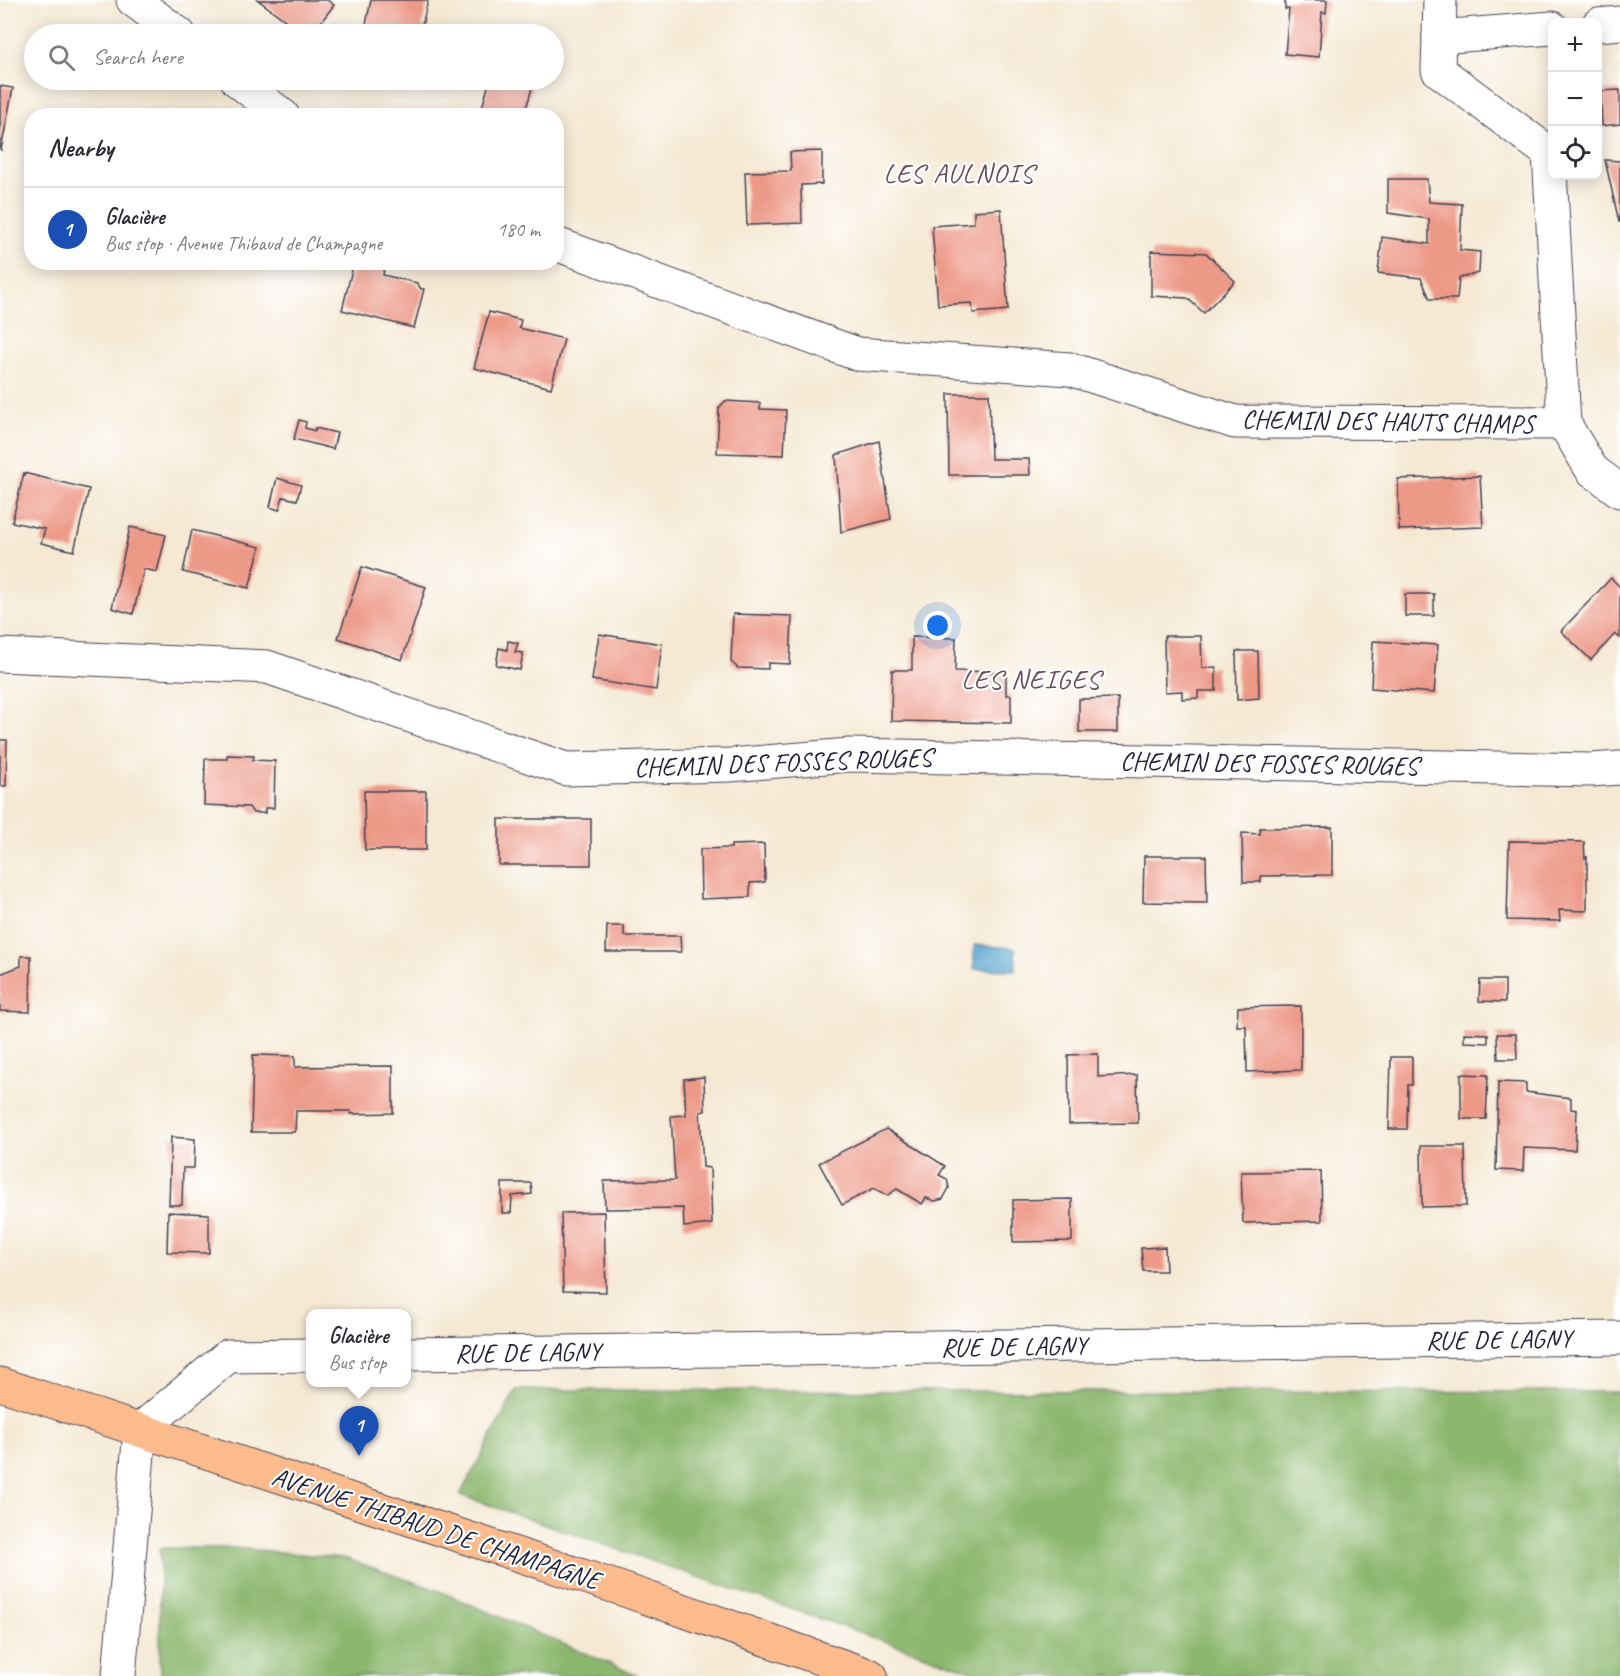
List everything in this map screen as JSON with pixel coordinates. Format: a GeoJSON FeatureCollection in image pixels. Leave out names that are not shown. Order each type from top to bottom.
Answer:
{"type":"FeatureCollection","features":[{"type":"Feature","properties":{"kind":"main road","name":"AVENUE THIBAUD DE CHAMPAGNE"},"geometry":{"type":"LineString","coordinates":[[0,1384],[571,1572],[872,1676]]}},
{"type":"Feature","properties":{"kind":"street"},"geometry":{"type":"LineString","coordinates":[[133,0],[165,24]]}},
{"type":"Feature","properties":{"kind":"street"},"geometry":{"type":"LineString","coordinates":[[1440,0],[1438,70],[1549,153],[1564,423],[1592,470],[1620,491]]}},
{"type":"Feature","properties":{"kind":"street"},"geometry":{"type":"LineString","coordinates":[[1602,25],[1620,23]]}},
{"type":"Feature","properties":{"kind":"street"},"geometry":{"type":"LineString","coordinates":[[1439,37],[1548,28]]}},
{"type":"Feature","properties":{"kind":"street"},"geometry":{"type":"LineString","coordinates":[[250,90],[272,108]]}},
{"type":"Feature","properties":{"kind":"street","name":"CHEMIN DES HAUTS CHAMPS"},"geometry":{"type":"LineString","coordinates":[[564,247],[857,354],[1070,369],[1235,422],[1564,423]]}},
{"type":"Feature","properties":{"kind":"street","name":"CHEMIN DES FOSSES ROUGES"},"geometry":{"type":"LineString","coordinates":[[0,655],[267,667],[566,770],[730,765],[850,755],[1620,768]]}},
{"type":"Feature","properties":{"kind":"street","name":"RUE DE LAGNY"},"geometry":{"type":"LineString","coordinates":[[411,1354],[1620,1338]]}},
{"type":"Feature","properties":{"kind":"street"},"geometry":{"type":"LineString","coordinates":[[120,1676],[140,1430],[228,1356],[306,1355]]}},
{"type":"Feature","properties":{"kind":"green space"},"geometry":{"type":"Polygon","coordinates":[[[516,1390],[1620,1392],[1620,1676],[986,1676],[460,1495],[516,1390]]]}},
{"type":"Feature","properties":{"kind":"green space"},"geometry":{"type":"Polygon","coordinates":[[[160,1548],[233,1548],[344,1558],[434,1589],[638,1676],[160,1676],[160,1548]]]}},
{"type":"Feature","properties":{"kind":"water"},"geometry":{"type":"Polygon","coordinates":[[[974,945],[1015,948],[1016,970],[974,969],[974,945]]]}},
{"type":"Feature","properties":{"kind":"building"},"geometry":{"type":"Polygon","coordinates":[[[258,0],[327,0],[334,5],[320,24],[290,24],[258,0]]]}},
{"type":"Feature","properties":{"kind":"building"},"geometry":{"type":"Polygon","coordinates":[[[371,0],[428,0],[422,24],[366,24],[371,0]]]}},
{"type":"Feature","properties":{"kind":"building"},"geometry":{"type":"Polygon","coordinates":[[[1285,0],[1327,0],[1326,13],[1322,12],[1319,57],[1285,54],[1289,9],[1285,9],[1285,0]]]}},
{"type":"Feature","properties":{"kind":"building"},"geometry":{"type":"Polygon","coordinates":[[[0,86],[13,88],[1,150],[0,149],[0,86]]]}},
{"type":"Feature","properties":{"kind":"building"},"geometry":{"type":"Polygon","coordinates":[[[487,90],[531,90],[526,108],[482,108],[487,90]]]}},
{"type":"Feature","properties":{"kind":"building"},"geometry":{"type":"Polygon","coordinates":[[[1620,90],[1620,124],[1602,126],[1602,91],[1620,90]]]}},
{"type":"Feature","properties":{"kind":"building"},"geometry":{"type":"Polygon","coordinates":[[[822,151],[822,184],[801,185],[802,223],[747,225],[745,172],[791,171],[790,152],[822,151]]]}},
{"type":"Feature","properties":{"kind":"building"},"geometry":{"type":"Polygon","coordinates":[[[1605,160],[1620,161],[1620,222],[1619,222],[1605,160]]]}},
{"type":"Feature","properties":{"kind":"building"},"geometry":{"type":"Polygon","coordinates":[[[1388,179],[1427,179],[1429,202],[1462,204],[1460,250],[1480,252],[1479,273],[1459,278],[1457,299],[1430,299],[1421,278],[1378,273],[1382,237],[1429,244],[1429,219],[1388,213],[1388,179]]]}},
{"type":"Feature","properties":{"kind":"building"},"geometry":{"type":"Polygon","coordinates":[[[1001,209],[1008,310],[973,313],[972,303],[938,305],[932,226],[974,223],[974,211],[1001,209]]]}},
{"type":"Feature","properties":{"kind":"building"},"geometry":{"type":"Polygon","coordinates":[[[1151,251],[1206,253],[1235,281],[1204,313],[1187,298],[1151,296],[1151,251]]]}},
{"type":"Feature","properties":{"kind":"building"},"geometry":{"type":"Polygon","coordinates":[[[352,270],[384,270],[383,275],[417,283],[421,289],[424,289],[414,328],[342,310],[352,270]]]}},
{"type":"Feature","properties":{"kind":"building"},"geometry":{"type":"Polygon","coordinates":[[[489,312],[521,320],[519,328],[564,339],[551,388],[474,368],[489,312]]]}},
{"type":"Feature","properties":{"kind":"building"},"geometry":{"type":"Polygon","coordinates":[[[948,394],[989,394],[991,459],[1029,459],[1030,475],[949,475],[948,394]]]}},
{"type":"Feature","properties":{"kind":"building"},"geometry":{"type":"Polygon","coordinates":[[[725,401],[760,403],[760,409],[786,410],[784,455],[717,453],[719,408],[725,401]]]}},
{"type":"Feature","properties":{"kind":"building"},"geometry":{"type":"Polygon","coordinates":[[[299,420],[306,422],[305,428],[337,433],[333,449],[294,439],[299,420]]]}},
{"type":"Feature","properties":{"kind":"building"},"geometry":{"type":"Polygon","coordinates":[[[879,441],[891,519],[841,532],[836,455],[879,441]]]}},
{"type":"Feature","properties":{"kind":"building"},"geometry":{"type":"Polygon","coordinates":[[[24,473],[89,489],[74,551],[41,543],[45,529],[12,522],[24,473]]]}},
{"type":"Feature","properties":{"kind":"building"},"geometry":{"type":"Polygon","coordinates":[[[1480,476],[1483,527],[1399,530],[1398,479],[1480,476]]]}},
{"type":"Feature","properties":{"kind":"building"},"geometry":{"type":"Polygon","coordinates":[[[277,478],[301,485],[297,500],[283,497],[279,510],[270,507],[277,478]]]}},
{"type":"Feature","properties":{"kind":"building"},"geometry":{"type":"Polygon","coordinates":[[[130,527],[166,535],[157,572],[144,569],[133,614],[112,608],[130,527]]]}},
{"type":"Feature","properties":{"kind":"building"},"geometry":{"type":"Polygon","coordinates":[[[192,530],[260,547],[249,588],[183,572],[192,530]]]}},
{"type":"Feature","properties":{"kind":"building"},"geometry":{"type":"Polygon","coordinates":[[[362,567],[426,587],[402,660],[338,638],[362,567]]]}},
{"type":"Feature","properties":{"kind":"building"},"geometry":{"type":"Polygon","coordinates":[[[1611,578],[1620,587],[1620,638],[1615,634],[1591,660],[1561,631],[1611,578]]]}},
{"type":"Feature","properties":{"kind":"building"},"geometry":{"type":"Polygon","coordinates":[[[1405,594],[1434,594],[1434,616],[1405,616],[1405,594]]]}},
{"type":"Feature","properties":{"kind":"building"},"geometry":{"type":"Polygon","coordinates":[[[733,614],[792,616],[790,664],[768,663],[768,669],[738,668],[731,662],[733,614]]]}},
{"type":"Feature","properties":{"kind":"building"},"geometry":{"type":"Polygon","coordinates":[[[599,634],[662,644],[656,690],[592,680],[599,634]]]}},
{"type":"Feature","properties":{"kind":"building"},"geometry":{"type":"Polygon","coordinates":[[[1164,636],[1201,636],[1202,668],[1216,667],[1216,691],[1198,691],[1198,698],[1182,699],[1182,691],[1165,692],[1164,636]]]}},
{"type":"Feature","properties":{"kind":"building"},"geometry":{"type":"Polygon","coordinates":[[[912,637],[956,638],[955,671],[1006,672],[1006,695],[1011,695],[1011,723],[891,721],[892,670],[912,670],[912,637]]]}},
{"type":"Feature","properties":{"kind":"building"},"geometry":{"type":"Polygon","coordinates":[[[508,641],[518,643],[515,652],[523,653],[520,670],[496,665],[499,648],[507,650],[508,641]]]}},
{"type":"Feature","properties":{"kind":"building"},"geometry":{"type":"Polygon","coordinates":[[[1373,641],[1438,645],[1434,693],[1371,688],[1373,641]]]}},
{"type":"Feature","properties":{"kind":"building"},"geometry":{"type":"Polygon","coordinates":[[[1236,651],[1258,651],[1259,698],[1237,700],[1236,651]]]}},
{"type":"Feature","properties":{"kind":"building"},"geometry":{"type":"Polygon","coordinates":[[[1118,698],[1118,732],[1079,732],[1079,699],[1118,698]]]}},
{"type":"Feature","properties":{"kind":"building"},"geometry":{"type":"Polygon","coordinates":[[[0,740],[7,740],[6,786],[0,786],[0,740]]]}},
{"type":"Feature","properties":{"kind":"building"},"geometry":{"type":"Polygon","coordinates":[[[227,755],[254,756],[253,760],[275,761],[274,808],[265,808],[265,813],[253,813],[249,807],[204,805],[205,759],[227,759],[227,755]]]}},
{"type":"Feature","properties":{"kind":"building"},"geometry":{"type":"Polygon","coordinates":[[[364,791],[426,791],[426,850],[365,850],[364,791]]]}},
{"type":"Feature","properties":{"kind":"building"},"geometry":{"type":"Polygon","coordinates":[[[499,819],[591,819],[591,865],[499,865],[499,819]]]}},
{"type":"Feature","properties":{"kind":"building"},"geometry":{"type":"Polygon","coordinates":[[[1332,827],[1332,875],[1261,876],[1261,882],[1243,882],[1242,833],[1260,834],[1260,828],[1332,827]]]}},
{"type":"Feature","properties":{"kind":"building"},"geometry":{"type":"Polygon","coordinates":[[[1509,841],[1584,842],[1585,858],[1587,857],[1587,911],[1559,910],[1560,921],[1507,920],[1509,841]]]}},
{"type":"Feature","properties":{"kind":"building"},"geometry":{"type":"Polygon","coordinates":[[[764,844],[765,882],[750,883],[750,897],[701,899],[700,849],[764,844]]]}},
{"type":"Feature","properties":{"kind":"building"},"geometry":{"type":"Polygon","coordinates":[[[1144,856],[1206,856],[1207,903],[1143,902],[1144,856]]]}},
{"type":"Feature","properties":{"kind":"building"},"geometry":{"type":"Polygon","coordinates":[[[607,926],[624,926],[624,936],[680,936],[681,952],[606,952],[607,926]]]}},
{"type":"Feature","properties":{"kind":"building"},"geometry":{"type":"Polygon","coordinates":[[[21,956],[31,956],[30,1012],[0,1011],[0,974],[21,966],[21,956]]]}},
{"type":"Feature","properties":{"kind":"building"},"geometry":{"type":"Polygon","coordinates":[[[1480,980],[1505,980],[1505,1002],[1479,1001],[1480,980]]]}},
{"type":"Feature","properties":{"kind":"building"},"geometry":{"type":"Polygon","coordinates":[[[1301,1006],[1301,1070],[1247,1072],[1246,1026],[1237,1026],[1238,1007],[1301,1006]]]}},
{"type":"Feature","properties":{"kind":"building"},"geometry":{"type":"Polygon","coordinates":[[[1464,1033],[1488,1034],[1488,1043],[1464,1042],[1464,1033]]]}},
{"type":"Feature","properties":{"kind":"building"},"geometry":{"type":"Polygon","coordinates":[[[1497,1034],[1516,1034],[1517,1059],[1498,1059],[1497,1034]]]}},
{"type":"Feature","properties":{"kind":"building"},"geometry":{"type":"Polygon","coordinates":[[[1098,1054],[1098,1077],[1137,1075],[1138,1123],[1069,1124],[1068,1055],[1098,1054]]]}},
{"type":"Feature","properties":{"kind":"building"},"geometry":{"type":"Polygon","coordinates":[[[253,1055],[295,1056],[295,1067],[393,1066],[393,1113],[351,1114],[351,1111],[296,1111],[295,1132],[251,1132],[253,1055]]]}},
{"type":"Feature","properties":{"kind":"building"},"geometry":{"type":"Polygon","coordinates":[[[1391,1057],[1412,1057],[1412,1085],[1408,1085],[1407,1129],[1389,1129],[1391,1057]]]}},
{"type":"Feature","properties":{"kind":"building"},"geometry":{"type":"Polygon","coordinates":[[[1461,1074],[1488,1075],[1486,1119],[1461,1119],[1461,1074]]]}},
{"type":"Feature","properties":{"kind":"building"},"geometry":{"type":"Polygon","coordinates":[[[704,1077],[705,1111],[700,1112],[703,1167],[710,1168],[712,1224],[684,1227],[683,1208],[605,1209],[604,1181],[675,1180],[671,1116],[686,1115],[684,1079],[704,1077]]]}},
{"type":"Feature","properties":{"kind":"building"},"geometry":{"type":"Polygon","coordinates":[[[1498,1082],[1526,1083],[1526,1092],[1571,1098],[1571,1109],[1577,1110],[1575,1150],[1524,1148],[1523,1171],[1496,1170],[1498,1082]]]}},
{"type":"Feature","properties":{"kind":"building"},"geometry":{"type":"Polygon","coordinates":[[[886,1129],[945,1166],[939,1175],[947,1179],[949,1188],[943,1199],[935,1201],[926,1198],[922,1204],[897,1189],[888,1195],[874,1188],[842,1205],[819,1163],[886,1129]]]}},
{"type":"Feature","properties":{"kind":"building"},"geometry":{"type":"Polygon","coordinates":[[[171,1137],[195,1139],[194,1168],[183,1168],[182,1205],[169,1205],[171,1137]]]}},
{"type":"Feature","properties":{"kind":"building"},"geometry":{"type":"Polygon","coordinates":[[[1421,1146],[1465,1146],[1466,1206],[1422,1207],[1421,1146]]]}},
{"type":"Feature","properties":{"kind":"building"},"geometry":{"type":"Polygon","coordinates":[[[1321,1171],[1322,1221],[1243,1223],[1241,1172],[1321,1171]]]}},
{"type":"Feature","properties":{"kind":"building"},"geometry":{"type":"Polygon","coordinates":[[[502,1183],[531,1183],[532,1194],[512,1196],[511,1213],[502,1213],[502,1183]]]}},
{"type":"Feature","properties":{"kind":"building"},"geometry":{"type":"Polygon","coordinates":[[[1072,1199],[1072,1241],[1013,1242],[1013,1200],[1072,1199]]]}},
{"type":"Feature","properties":{"kind":"building"},"geometry":{"type":"Polygon","coordinates":[[[168,1212],[209,1214],[209,1253],[167,1252],[168,1212]]]}},
{"type":"Feature","properties":{"kind":"building"},"geometry":{"type":"Polygon","coordinates":[[[604,1212],[606,1292],[563,1291],[561,1213],[604,1212]]]}},
{"type":"Feature","properties":{"kind":"building"},"geometry":{"type":"Polygon","coordinates":[[[1165,1247],[1166,1271],[1143,1271],[1141,1248],[1165,1247]]]}},
{"type":"Feature","properties":{"kind":"place","name":"Glacière"},"geometry":{"type":"Point","coordinates":[359,1456]}},
{"type":"Feature","properties":{"kind":"district","name":"LES AULNOIS"},"geometry":{"type":"Point","coordinates":[959,173]}},
{"type":"Feature","properties":{"kind":"district","name":"LES NEIGES"},"geometry":{"type":"Point","coordinates":[1031,679]}}]}
